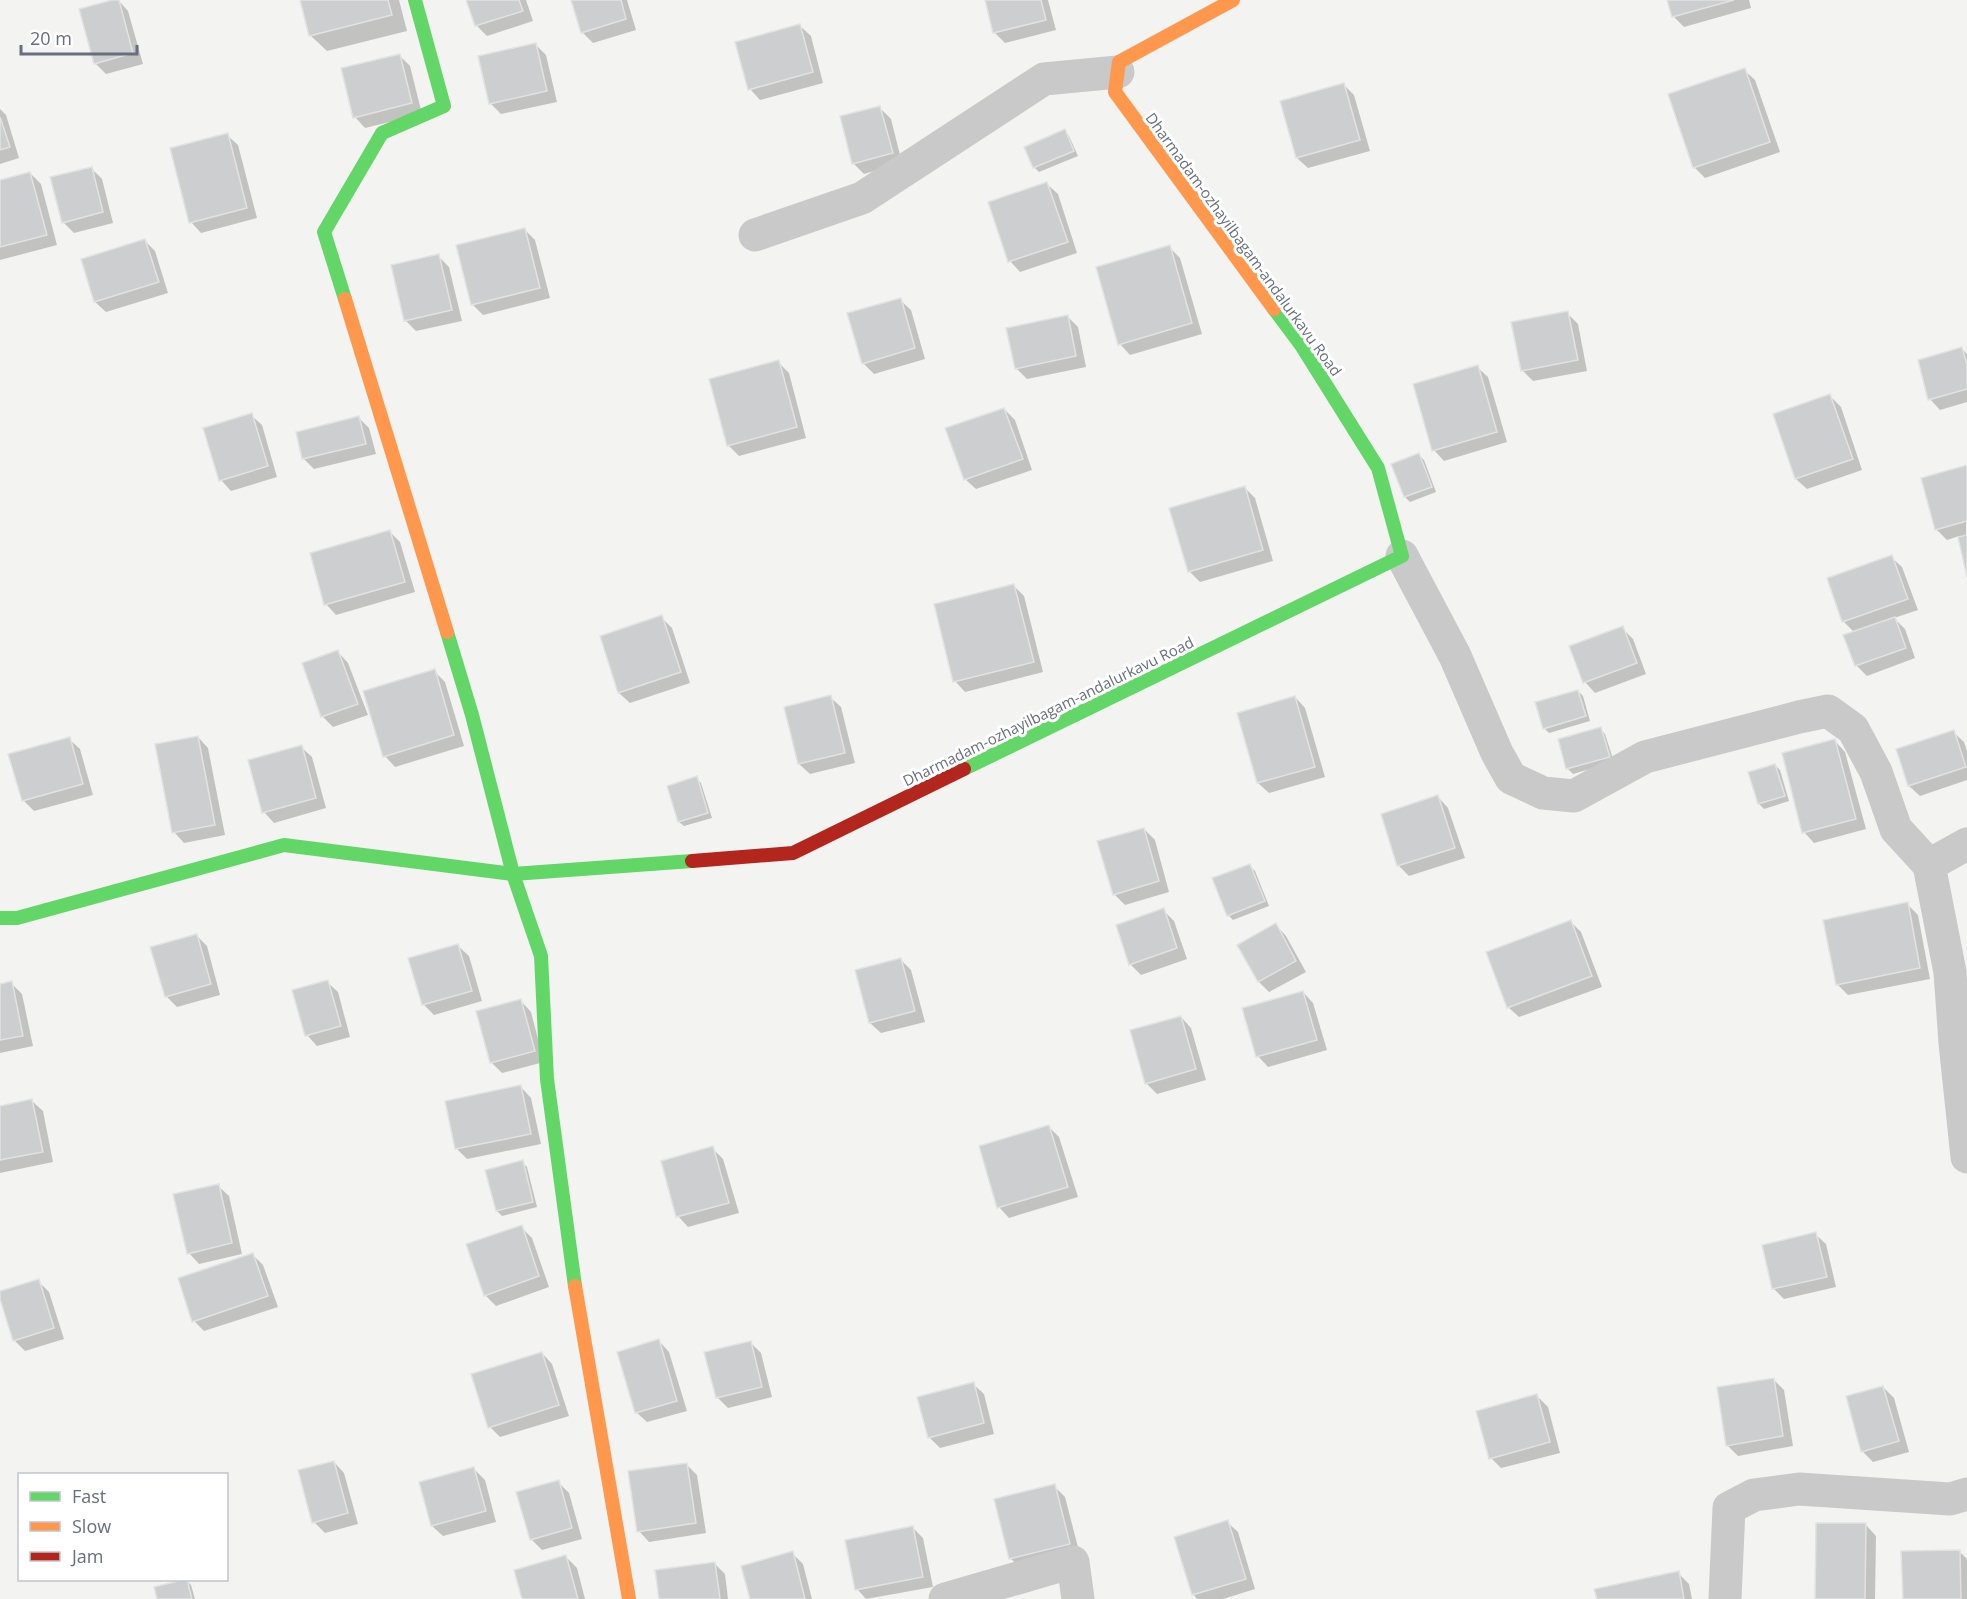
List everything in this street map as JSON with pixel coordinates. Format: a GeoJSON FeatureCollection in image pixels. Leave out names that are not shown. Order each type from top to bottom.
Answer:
{"type":"FeatureCollection","features":[{"type":"Feature","properties":{"kind":"street"},"geometry":{"type":"LineString","coordinates":[[415,0],[444,106],[382,133],[324,232],[472,715],[513,874],[541,956],[547,1079],[573,1273],[630,1599]]}},
{"type":"Feature","properties":{"kind":"street"},"geometry":{"type":"LineString","coordinates":[[755,235],[862,198],[1044,79],[1118,72],[1119,62],[1233,0]]}},
{"type":"Feature","properties":{"kind":"street","name":"Dharmadam-ozhayilbagam-andalurkavu Road"},"geometry":{"type":"LineString","coordinates":[[0,918],[17,918],[284,845],[513,874],[793,853],[1402,556],[1378,468],[1301,345],[1115,92],[1118,72]]}},
{"type":"Feature","properties":{"kind":"street"},"geometry":{"type":"LineString","coordinates":[[1402,556],[1455,656],[1497,753],[1511,778],[1543,793],[1574,796],[1646,758],[1799,717],[1828,711],[1852,729],[1876,772],[1896,829],[1929,865],[1950,972],[1954,1043],[1967,1157]]}},
{"type":"Feature","properties":{"kind":"street"},"geometry":{"type":"LineString","coordinates":[[1929,865],[1967,844]]}},
{"type":"Feature","properties":{"kind":"street"},"geometry":{"type":"LineString","coordinates":[[1725,1599],[1729,1508],[1754,1495],[1799,1489],[1950,1499],[1967,1494]]}},
{"type":"Feature","properties":{"kind":"street"},"geometry":{"type":"LineString","coordinates":[[945,1599],[1073,1562],[1078,1599]]}},
{"type":"Feature","properties":{"kind":"building"},"geometry":{"type":"Polygon","coordinates":[[[119,0],[133,53],[94,64],[79,9],[119,0]]]}},
{"type":"Feature","properties":{"kind":"building"},"geometry":{"type":"Polygon","coordinates":[[[300,0],[388,0],[392,15],[309,36],[300,0]]]}},
{"type":"Feature","properties":{"kind":"building"},"geometry":{"type":"Polygon","coordinates":[[[466,0],[519,0],[523,11],[475,26],[466,0]]]}},
{"type":"Feature","properties":{"kind":"building"},"geometry":{"type":"Polygon","coordinates":[[[571,0],[621,0],[626,19],[581,33],[571,0]]]}},
{"type":"Feature","properties":{"kind":"building"},"geometry":{"type":"Polygon","coordinates":[[[985,0],[1041,0],[1046,20],[993,33],[985,0]]]}},
{"type":"Feature","properties":{"kind":"building"},"geometry":{"type":"Polygon","coordinates":[[[1667,0],[1734,0],[1672,17],[1667,0]]]}},
{"type":"Feature","properties":{"kind":"building"},"geometry":{"type":"Polygon","coordinates":[[[800,24],[813,72],[748,90],[735,42],[800,24]]]}},
{"type":"Feature","properties":{"kind":"building"},"geometry":{"type":"Polygon","coordinates":[[[536,43],[547,91],[489,104],[478,56],[536,43]]]}},
{"type":"Feature","properties":{"kind":"building"},"geometry":{"type":"Polygon","coordinates":[[[400,54],[412,103],[353,118],[341,68],[400,54]]]}},
{"type":"Feature","properties":{"kind":"building"},"geometry":{"type":"Polygon","coordinates":[[[1745,68],[1770,142],[1693,168],[1668,94],[1745,68]]]}},
{"type":"Feature","properties":{"kind":"building"},"geometry":{"type":"Polygon","coordinates":[[[1344,83],[1360,140],[1296,158],[1280,101],[1344,83]]]}},
{"type":"Feature","properties":{"kind":"building"},"geometry":{"type":"Polygon","coordinates":[[[880,106],[893,153],[852,164],[840,116],[880,106]]]}},
{"type":"Feature","properties":{"kind":"building"},"geometry":{"type":"Polygon","coordinates":[[[0,117],[10,147],[0,150],[0,117]]]}},
{"type":"Feature","properties":{"kind":"building"},"geometry":{"type":"Polygon","coordinates":[[[1065,129],[1074,151],[1033,168],[1024,147],[1065,129]]]}},
{"type":"Feature","properties":{"kind":"building"},"geometry":{"type":"Polygon","coordinates":[[[228,133],[247,208],[189,223],[170,148],[228,133]]]}},
{"type":"Feature","properties":{"kind":"building"},"geometry":{"type":"Polygon","coordinates":[[[92,167],[103,212],[62,223],[50,177],[92,167]]]}},
{"type":"Feature","properties":{"kind":"building"},"geometry":{"type":"Polygon","coordinates":[[[30,172],[47,235],[0,247],[0,180],[30,172]]]}},
{"type":"Feature","properties":{"kind":"building"},"geometry":{"type":"Polygon","coordinates":[[[1047,182],[1068,242],[1008,262],[988,202],[1047,182]]]}},
{"type":"Feature","properties":{"kind":"building"},"geometry":{"type":"Polygon","coordinates":[[[525,228],[540,288],[471,305],[456,245],[525,228]]]}},
{"type":"Feature","properties":{"kind":"building"},"geometry":{"type":"Polygon","coordinates":[[[145,239],[159,282],[94,302],[81,259],[145,239]]]}},
{"type":"Feature","properties":{"kind":"building"},"geometry":{"type":"Polygon","coordinates":[[[1170,245],[1192,323],[1118,345],[1096,267],[1170,245]]]}},
{"type":"Feature","properties":{"kind":"building"},"geometry":{"type":"Polygon","coordinates":[[[439,254],[452,310],[404,321],[391,265],[439,254]]]}},
{"type":"Feature","properties":{"kind":"building"},"geometry":{"type":"Polygon","coordinates":[[[901,298],[915,348],[862,364],[847,313],[901,298]]]}},
{"type":"Feature","properties":{"kind":"building"},"geometry":{"type":"Polygon","coordinates":[[[1568,311],[1578,360],[1521,371],[1511,322],[1568,311]]]}},
{"type":"Feature","properties":{"kind":"building"},"geometry":{"type":"Polygon","coordinates":[[[1068,315],[1076,356],[1015,369],[1006,328],[1068,315]]]}},
{"type":"Feature","properties":{"kind":"building"},"geometry":{"type":"Polygon","coordinates":[[[1962,347],[1967,365],[1967,389],[1928,400],[1918,360],[1962,347]]]}},
{"type":"Feature","properties":{"kind":"building"},"geometry":{"type":"Polygon","coordinates":[[[779,360],[797,427],[727,446],[709,379],[779,360]]]}},
{"type":"Feature","properties":{"kind":"building"},"geometry":{"type":"Polygon","coordinates":[[[1478,365],[1497,432],[1432,451],[1413,384],[1478,365]]]}},
{"type":"Feature","properties":{"kind":"building"},"geometry":{"type":"Polygon","coordinates":[[[1830,394],[1853,459],[1795,479],[1773,414],[1830,394]]]}},
{"type":"Feature","properties":{"kind":"building"},"geometry":{"type":"Polygon","coordinates":[[[1004,408],[1023,459],[964,480],[945,428],[1004,408]]]}},
{"type":"Feature","properties":{"kind":"building"},"geometry":{"type":"Polygon","coordinates":[[[252,413],[268,466],[219,481],[203,428],[252,413]]]}},
{"type":"Feature","properties":{"kind":"building"},"geometry":{"type":"Polygon","coordinates":[[[359,416],[366,444],[302,459],[296,432],[359,416]]]}},
{"type":"Feature","properties":{"kind":"building"},"geometry":{"type":"Polygon","coordinates":[[[1419,453],[1432,487],[1404,497],[1391,464],[1419,453]]]}},
{"type":"Feature","properties":{"kind":"building"},"geometry":{"type":"Polygon","coordinates":[[[1967,465],[1967,521],[1935,530],[1921,478],[1967,465]]]}},
{"type":"Feature","properties":{"kind":"building"},"geometry":{"type":"Polygon","coordinates":[[[1245,486],[1263,550],[1188,572],[1169,508],[1245,486]]]}},
{"type":"Feature","properties":{"kind":"building"},"geometry":{"type":"Polygon","coordinates":[[[390,530],[405,582],[324,605],[310,553],[390,530]]]}},
{"type":"Feature","properties":{"kind":"building"},"geometry":{"type":"Polygon","coordinates":[[[1967,535],[1967,577],[1958,537],[1967,535]]]}},
{"type":"Feature","properties":{"kind":"building"},"geometry":{"type":"Polygon","coordinates":[[[1892,555],[1908,599],[1842,622],[1827,578],[1892,555]]]}},
{"type":"Feature","properties":{"kind":"building"},"geometry":{"type":"Polygon","coordinates":[[[1014,584],[1034,662],[953,682],[934,604],[1014,584]]]}},
{"type":"Feature","properties":{"kind":"building"},"geometry":{"type":"Polygon","coordinates":[[[662,615],[681,672],[618,693],[600,636],[662,615]]]}},
{"type":"Feature","properties":{"kind":"building"},"geometry":{"type":"Polygon","coordinates":[[[1895,617],[1906,648],[1855,666],[1843,635],[1895,617]]]}},
{"type":"Feature","properties":{"kind":"building"},"geometry":{"type":"Polygon","coordinates":[[[1623,626],[1637,663],[1583,683],[1569,646],[1623,626]]]}},
{"type":"Feature","properties":{"kind":"building"},"geometry":{"type":"Polygon","coordinates":[[[338,650],[358,704],[321,717],[302,663],[338,650]]]}},
{"type":"Feature","properties":{"kind":"building"},"geometry":{"type":"Polygon","coordinates":[[[435,669],[454,735],[383,757],[363,691],[435,669]]]}},
{"type":"Feature","properties":{"kind":"building"},"geometry":{"type":"Polygon","coordinates":[[[1578,690],[1586,716],[1543,729],[1535,702],[1578,690]]]}},
{"type":"Feature","properties":{"kind":"building"},"geometry":{"type":"Polygon","coordinates":[[[831,695],[845,753],[798,764],[784,707],[831,695]]]}},
{"type":"Feature","properties":{"kind":"building"},"geometry":{"type":"Polygon","coordinates":[[[1295,696],[1315,767],[1257,783],[1237,713],[1295,696]]]}},
{"type":"Feature","properties":{"kind":"building"},"geometry":{"type":"Polygon","coordinates":[[[1601,727],[1610,757],[1566,769],[1558,739],[1601,727]]]}},
{"type":"Feature","properties":{"kind":"building"},"geometry":{"type":"Polygon","coordinates":[[[1954,730],[1966,767],[1908,786],[1896,749],[1954,730]]]}},
{"type":"Feature","properties":{"kind":"building"},"geometry":{"type":"Polygon","coordinates":[[[198,736],[215,825],[172,833],[155,744],[198,736]]]}},
{"type":"Feature","properties":{"kind":"building"},"geometry":{"type":"Polygon","coordinates":[[[70,737],[83,784],[22,801],[8,754],[70,737]]]}},
{"type":"Feature","properties":{"kind":"building"},"geometry":{"type":"Polygon","coordinates":[[[1835,739],[1856,819],[1802,833],[1782,753],[1835,739]]]}},
{"type":"Feature","properties":{"kind":"building"},"geometry":{"type":"Polygon","coordinates":[[[302,745],[316,798],[262,813],[248,760],[302,745]]]}},
{"type":"Feature","properties":{"kind":"building"},"geometry":{"type":"Polygon","coordinates":[[[1775,764],[1785,796],[1758,804],[1748,772],[1775,764]]]}},
{"type":"Feature","properties":{"kind":"building"},"geometry":{"type":"Polygon","coordinates":[[[697,776],[708,813],[678,822],[667,786],[697,776]]]}},
{"type":"Feature","properties":{"kind":"building"},"geometry":{"type":"Polygon","coordinates":[[[1438,795],[1455,848],[1397,866],[1381,814],[1438,795]]]}},
{"type":"Feature","properties":{"kind":"building"},"geometry":{"type":"Polygon","coordinates":[[[1144,828],[1159,881],[1113,895],[1097,841],[1144,828]]]}},
{"type":"Feature","properties":{"kind":"building"},"geometry":{"type":"Polygon","coordinates":[[[1250,864],[1265,901],[1227,916],[1212,878],[1250,864]]]}},
{"type":"Feature","properties":{"kind":"building"},"geometry":{"type":"Polygon","coordinates":[[[1908,902],[1920,968],[1836,985],[1823,920],[1908,902]]]}},
{"type":"Feature","properties":{"kind":"building"},"geometry":{"type":"Polygon","coordinates":[[[1164,908],[1177,948],[1129,965],[1116,925],[1164,908]]]}},
{"type":"Feature","properties":{"kind":"building"},"geometry":{"type":"Polygon","coordinates":[[[1571,920],[1592,976],[1507,1008],[1486,952],[1571,920]]]}},
{"type":"Feature","properties":{"kind":"building"},"geometry":{"type":"Polygon","coordinates":[[[1276,923],[1296,961],[1258,982],[1237,945],[1276,923]]]}},
{"type":"Feature","properties":{"kind":"building"},"geometry":{"type":"Polygon","coordinates":[[[197,934],[211,984],[165,997],[150,947],[197,934]]]}},
{"type":"Feature","properties":{"kind":"building"},"geometry":{"type":"Polygon","coordinates":[[[458,944],[472,991],[422,1005],[408,958],[458,944]]]}},
{"type":"Feature","properties":{"kind":"building"},"geometry":{"type":"Polygon","coordinates":[[[901,958],[915,1011],[869,1023],[855,970],[901,958]]]}},
{"type":"Feature","properties":{"kind":"building"},"geometry":{"type":"Polygon","coordinates":[[[328,980],[341,1026],[305,1036],[292,990],[328,980]]]}},
{"type":"Feature","properties":{"kind":"building"},"geometry":{"type":"Polygon","coordinates":[[[12,981],[23,1036],[0,1040],[0,984],[12,981]]]}},
{"type":"Feature","properties":{"kind":"building"},"geometry":{"type":"Polygon","coordinates":[[[1303,991],[1317,1040],[1256,1057],[1242,1008],[1303,991]]]}},
{"type":"Feature","properties":{"kind":"building"},"geometry":{"type":"Polygon","coordinates":[[[521,999],[535,1051],[490,1063],[476,1011],[521,999]]]}},
{"type":"Feature","properties":{"kind":"building"},"geometry":{"type":"Polygon","coordinates":[[[1181,1016],[1196,1069],[1145,1084],[1130,1030],[1181,1016]]]}},
{"type":"Feature","properties":{"kind":"building"},"geometry":{"type":"Polygon","coordinates":[[[521,1085],[531,1134],[455,1149],[445,1101],[521,1085]]]}},
{"type":"Feature","properties":{"kind":"building"},"geometry":{"type":"Polygon","coordinates":[[[32,1099],[43,1152],[0,1160],[0,1106],[32,1099]]]}},
{"type":"Feature","properties":{"kind":"building"},"geometry":{"type":"Polygon","coordinates":[[[1049,1125],[1068,1187],[997,1208],[979,1146],[1049,1125]]]}},
{"type":"Feature","properties":{"kind":"building"},"geometry":{"type":"Polygon","coordinates":[[[713,1146],[729,1203],[676,1217],[661,1161],[713,1146]]]}},
{"type":"Feature","properties":{"kind":"building"},"geometry":{"type":"Polygon","coordinates":[[[523,1160],[533,1202],[496,1211],[485,1170],[523,1160]]]}},
{"type":"Feature","properties":{"kind":"building"},"geometry":{"type":"Polygon","coordinates":[[[219,1184],[232,1243],[187,1254],[173,1194],[219,1184]]]}},
{"type":"Feature","properties":{"kind":"building"},"geometry":{"type":"Polygon","coordinates":[[[522,1225],[539,1276],[484,1296],[466,1244],[522,1225]]]}},
{"type":"Feature","properties":{"kind":"building"},"geometry":{"type":"Polygon","coordinates":[[[1816,1232],[1827,1277],[1772,1289],[1762,1245],[1816,1232]]]}},
{"type":"Feature","properties":{"kind":"building"},"geometry":{"type":"Polygon","coordinates":[[[253,1253],[268,1296],[192,1322],[178,1278],[253,1253]]]}},
{"type":"Feature","properties":{"kind":"building"},"geometry":{"type":"Polygon","coordinates":[[[39,1279],[54,1328],[13,1341],[0,1299],[0,1291],[39,1279]]]}},
{"type":"Feature","properties":{"kind":"building"},"geometry":{"type":"Polygon","coordinates":[[[659,1339],[677,1401],[635,1413],[617,1352],[659,1339]]]}},
{"type":"Feature","properties":{"kind":"building"},"geometry":{"type":"Polygon","coordinates":[[[751,1341],[762,1387],[716,1398],[704,1352],[751,1341]]]}},
{"type":"Feature","properties":{"kind":"building"},"geometry":{"type":"Polygon","coordinates":[[[542,1352],[559,1405],[488,1428],[471,1374],[542,1352]]]}},
{"type":"Feature","properties":{"kind":"building"},"geometry":{"type":"Polygon","coordinates":[[[1774,1378],[1783,1436],[1726,1446],[1717,1387],[1774,1378]]]}},
{"type":"Feature","properties":{"kind":"building"},"geometry":{"type":"Polygon","coordinates":[[[974,1382],[984,1423],[928,1438],[917,1397],[974,1382]]]}},
{"type":"Feature","properties":{"kind":"building"},"geometry":{"type":"Polygon","coordinates":[[[1883,1386],[1899,1441],[1861,1452],[1846,1396],[1883,1386]]]}},
{"type":"Feature","properties":{"kind":"building"},"geometry":{"type":"Polygon","coordinates":[[[1537,1394],[1550,1442],[1489,1459],[1476,1411],[1537,1394]]]}},
{"type":"Feature","properties":{"kind":"building"},"geometry":{"type":"Polygon","coordinates":[[[334,1461],[348,1513],[312,1523],[298,1470],[334,1461]]]}},
{"type":"Feature","properties":{"kind":"building"},"geometry":{"type":"Polygon","coordinates":[[[687,1463],[696,1523],[637,1532],[628,1471],[687,1463]]]}},
{"type":"Feature","properties":{"kind":"building"},"geometry":{"type":"Polygon","coordinates":[[[474,1467],[486,1511],[431,1526],[419,1482],[474,1467]]]}},
{"type":"Feature","properties":{"kind":"building"},"geometry":{"type":"Polygon","coordinates":[[[559,1480],[572,1528],[530,1540],[516,1492],[559,1480]]]}},
{"type":"Feature","properties":{"kind":"building"},"geometry":{"type":"Polygon","coordinates":[[[1055,1484],[1070,1544],[1009,1559],[994,1499],[1055,1484]]]}},
{"type":"Feature","properties":{"kind":"building"},"geometry":{"type":"Polygon","coordinates":[[[1228,1520],[1246,1579],[1192,1595],[1174,1537],[1228,1520]]]}},
{"type":"Feature","properties":{"kind":"building"},"geometry":{"type":"Polygon","coordinates":[[[1816,1523],[1866,1523],[1865,1599],[1815,1599],[1816,1523]]]}},
{"type":"Feature","properties":{"kind":"building"},"geometry":{"type":"Polygon","coordinates":[[[913,1526],[923,1577],[855,1590],[845,1540],[913,1526]]]}},
{"type":"Feature","properties":{"kind":"building"},"geometry":{"type":"Polygon","coordinates":[[[1960,1550],[1961,1599],[1903,1599],[1901,1551],[1960,1550]]]}},
{"type":"Feature","properties":{"kind":"building"},"geometry":{"type":"Polygon","coordinates":[[[793,1551],[805,1599],[750,1599],[741,1566],[793,1551]]]}},
{"type":"Feature","properties":{"kind":"building"},"geometry":{"type":"Polygon","coordinates":[[[566,1555],[578,1599],[522,1599],[514,1570],[566,1555]]]}},
{"type":"Feature","properties":{"kind":"building"},"geometry":{"type":"Polygon","coordinates":[[[715,1562],[720,1599],[659,1599],[655,1570],[715,1562]]]}},
{"type":"Feature","properties":{"kind":"building"},"geometry":{"type":"Polygon","coordinates":[[[1679,1571],[1684,1599],[1597,1599],[1594,1589],[1679,1571]]]}},
{"type":"Feature","properties":{"kind":"building"},"geometry":{"type":"Polygon","coordinates":[[[187,1581],[192,1599],[157,1599],[154,1587],[187,1581]]]}},
{"type":"Feature","properties":{"kind":"traffic: fast"},"geometry":{"type":"LineString","coordinates":[[345,299],[324,232],[382,133],[444,106],[415,0]]}},
{"type":"Feature","properties":{"kind":"traffic: fast"},"geometry":{"type":"LineString","coordinates":[[964,769],[1402,556],[1378,468],[1301,345],[1274,309]]}},
{"type":"Feature","properties":{"kind":"traffic: fast"},"geometry":{"type":"LineString","coordinates":[[447,632],[472,715],[513,874],[541,956],[547,1079],[575,1286]]}},
{"type":"Feature","properties":{"kind":"traffic: fast"},"geometry":{"type":"LineString","coordinates":[[0,918],[17,918],[284,845],[513,874],[692,861]]}},
{"type":"Feature","properties":{"kind":"traffic: slow"},"geometry":{"type":"LineString","coordinates":[[1233,0],[1119,62],[1115,92],[1274,309]]}},
{"type":"Feature","properties":{"kind":"traffic: slow"},"geometry":{"type":"LineString","coordinates":[[345,299],[447,632]]}},
{"type":"Feature","properties":{"kind":"traffic: slow"},"geometry":{"type":"LineString","coordinates":[[575,1286],[629,1599]]}},
{"type":"Feature","properties":{"kind":"traffic: jam"},"geometry":{"type":"LineString","coordinates":[[692,861],[793,853],[964,769]]}}]}
